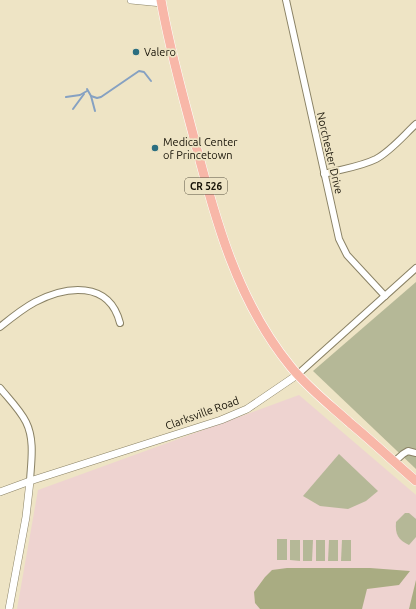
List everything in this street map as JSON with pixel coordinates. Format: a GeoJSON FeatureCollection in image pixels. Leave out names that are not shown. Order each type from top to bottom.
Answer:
{"type":"FeatureCollection","features":[{"type":"Feature","properties":{"kind":"main road","name":"CR 526"},"geometry":{"type":"LineString","coordinates":[[161,1],[173,60],[208,192],[229,257],[243,292],[263,328],[277,349],[305,383],[416,481]]}},
{"type":"Feature","properties":{"kind":"street"},"geometry":{"type":"LineString","coordinates":[[131,0],[161,1]]}},
{"type":"Feature","properties":{"kind":"street","name":"Norchester Drive"},"geometry":{"type":"LineString","coordinates":[[286,0],[339,239],[342,247],[352,262],[385,296]]}},
{"type":"Feature","properties":{"kind":"street"},"geometry":{"type":"LineString","coordinates":[[324,174],[369,162],[377,158],[416,124]]}},
{"type":"Feature","properties":{"kind":"street","name":"Clarksville Road"},"geometry":{"type":"LineString","coordinates":[[0,492],[221,420],[247,409],[298,375],[416,268]]}},
{"type":"Feature","properties":{"kind":"street"},"geometry":{"type":"LineString","coordinates":[[0,327],[24,308],[40,300],[58,293],[83,289],[98,293],[105,298],[116,310],[120,323]]}},
{"type":"Feature","properties":{"kind":"street"},"geometry":{"type":"LineString","coordinates":[[0,388],[22,415],[29,430],[32,450],[26,517],[9,609]]}},
{"type":"Feature","properties":{"kind":"street"},"geometry":{"type":"LineString","coordinates":[[394,462],[408,451],[416,453]]}},
{"type":"Feature","properties":{"kind":"shaded area"},"geometry":{"type":"Polygon","coordinates":[[[299,395],[416,495],[416,609],[17,609],[38,490],[299,395]]]}},
{"type":"Feature","properties":{"kind":"green space"},"geometry":{"type":"Polygon","coordinates":[[[416,282],[416,469],[313,371],[416,282]]]}},
{"type":"Feature","properties":{"kind":"green space"},"geometry":{"type":"Polygon","coordinates":[[[339,454],[378,491],[366,501],[348,509],[320,506],[303,496],[339,454]]]}},
{"type":"Feature","properties":{"kind":"green space"},"geometry":{"type":"Polygon","coordinates":[[[405,513],[409,513],[416,519],[416,537],[409,545],[400,539],[396,530],[396,522],[405,513]]]}},
{"type":"Feature","properties":{"kind":"green space"},"geometry":{"type":"Polygon","coordinates":[[[277,539],[287,539],[287,560],[277,560],[277,539]]]}},
{"type":"Feature","properties":{"kind":"green space"},"geometry":{"type":"Polygon","coordinates":[[[290,540],[300,540],[300,561],[290,560],[290,540]]]}},
{"type":"Feature","properties":{"kind":"green space"},"geometry":{"type":"Polygon","coordinates":[[[303,540],[313,540],[312,561],[303,561],[303,540]]]}},
{"type":"Feature","properties":{"kind":"green space"},"geometry":{"type":"Polygon","coordinates":[[[316,540],[325,540],[325,561],[316,561],[316,540]]]}},
{"type":"Feature","properties":{"kind":"green space"},"geometry":{"type":"Polygon","coordinates":[[[329,540],[338,540],[338,561],[328,561],[329,540]]]}},
{"type":"Feature","properties":{"kind":"green space"},"geometry":{"type":"Polygon","coordinates":[[[342,540],[351,540],[351,561],[341,561],[342,540]]]}},
{"type":"Feature","properties":{"kind":"green space"},"geometry":{"type":"Polygon","coordinates":[[[287,568],[370,568],[410,571],[399,585],[367,589],[362,609],[260,609],[255,603],[254,592],[272,570],[287,568]]]}},
{"type":"Feature","properties":{"kind":"green space"},"geometry":{"type":"Polygon","coordinates":[[[416,580],[416,609],[409,609],[416,580]]]}},
{"type":"Feature","properties":{"kind":"waterway"},"geometry":{"type":"LineString","coordinates":[[91,96],[97,98],[101,97],[139,71],[144,72],[151,81]]}},
{"type":"Feature","properties":{"kind":"waterway"},"geometry":{"type":"LineString","coordinates":[[87,89],[91,96],[95,111]]}},
{"type":"Feature","properties":{"kind":"waterway"},"geometry":{"type":"LineString","coordinates":[[66,97],[80,95],[87,91]]}},
{"type":"Feature","properties":{"kind":"waterway"},"geometry":{"type":"LineString","coordinates":[[73,109],[84,94]]}},
{"type":"Feature","properties":{"kind":"place","name":"Valero"},"geometry":{"type":"Point","coordinates":[136,52]}},
{"type":"Feature","properties":{"kind":"place","name":"Medical Center of Princetown"},"geometry":{"type":"Point","coordinates":[155,148]}}]}
